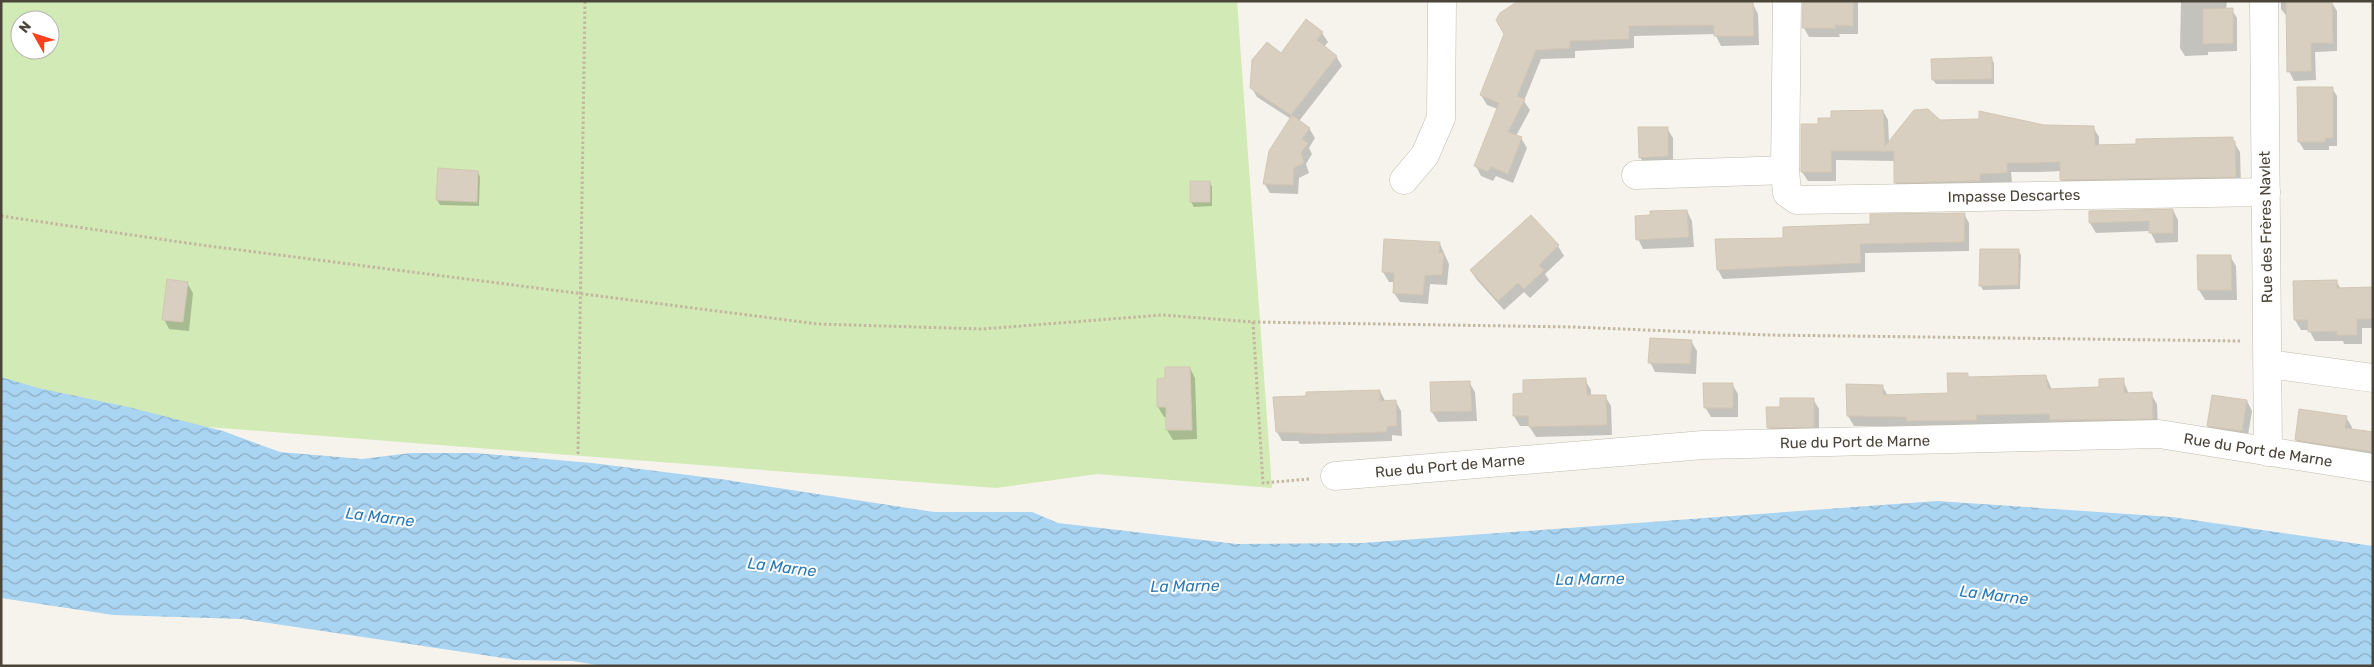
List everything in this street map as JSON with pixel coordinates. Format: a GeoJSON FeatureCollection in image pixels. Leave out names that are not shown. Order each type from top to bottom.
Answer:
{"type":"FeatureCollection","features":[{"type":"Feature","properties":{"kind":"street"},"geometry":{"type":"LineString","coordinates":[[1404,180],[1425,155],[1441,118],[1442,1]]}},
{"type":"Feature","properties":{"kind":"street","name":"Impasse Descartes"},"geometry":{"type":"LineString","coordinates":[[1787,1],[1785,170],[1787,194],[1797,200],[2266,192]]}},
{"type":"Feature","properties":{"kind":"street","name":"Rue des Frères Navlet"},"geometry":{"type":"LineString","coordinates":[[2264,1],[2268,452]]}},
{"type":"Feature","properties":{"kind":"street"},"geometry":{"type":"LineString","coordinates":[[1636,175],[1785,170]]}},
{"type":"Feature","properties":{"kind":"street"},"geometry":{"type":"LineString","coordinates":[[2267,353],[2373,378]]}},
{"type":"Feature","properties":{"kind":"street","name":"Rue du Port de Marne"},"geometry":{"type":"LineString","coordinates":[[1335,476],[1703,446],[2160,434],[2373,468]]}},
{"type":"Feature","properties":{"kind":"path"},"geometry":{"type":"LineString","coordinates":[[578,454],[585,1]]}},
{"type":"Feature","properties":{"kind":"path"},"geometry":{"type":"LineString","coordinates":[[1,216],[201,245],[818,324],[982,329],[1162,315],[1253,322],[1563,327],[2267,353]]}},
{"type":"Feature","properties":{"kind":"path"},"geometry":{"type":"LineString","coordinates":[[1253,322],[1263,483],[1335,476]]}},
{"type":"Feature","properties":{"kind":"green space"},"geometry":{"type":"Polygon","coordinates":[[[1,1],[1237,1],[1272,488],[1097,474],[996,488],[130,421],[1,398],[1,1]]]}},
{"type":"Feature","properties":{"kind":"water","name":"La Marne"},"geometry":{"type":"Polygon","coordinates":[[[1,377],[38,388],[128,407],[223,431],[280,452],[362,459],[411,453],[475,453],[592,463],[720,479],[934,512],[1032,512],[1058,523],[1237,544],[1362,543],[1937,501],[2172,517],[2373,546],[2373,666],[604,666],[572,661],[516,660],[242,619],[113,615],[1,598],[1,377]]]}},
{"type":"Feature","properties":{"kind":"building"},"geometry":{"type":"Polygon","coordinates":[[[1518,1],[1753,1],[1754,36],[1714,36],[1714,25],[1629,26],[1629,39],[1570,41],[1570,48],[1536,50],[1517,96],[1525,99],[1508,132],[1522,137],[1508,174],[1491,167],[1488,172],[1474,166],[1499,103],[1480,95],[1504,34],[1496,20],[1500,13],[1518,1]]]}},
{"type":"Feature","properties":{"kind":"building"},"geometry":{"type":"Polygon","coordinates":[[[1803,1],[1853,1],[1853,26],[1835,25],[1836,28],[1802,28],[1803,1]]]}},
{"type":"Feature","properties":{"kind":"building"},"geometry":{"type":"Polygon","coordinates":[[[2286,1],[2332,1],[2333,43],[2311,43],[2311,71],[2287,72],[2286,1]]]}},
{"type":"Feature","properties":{"kind":"building"},"geometry":{"type":"Polygon","coordinates":[[[2233,8],[2233,43],[2203,44],[2203,9],[2233,8]]]}},
{"type":"Feature","properties":{"kind":"building"},"geometry":{"type":"Polygon","coordinates":[[[1306,19],[1323,32],[1317,40],[1337,56],[1291,115],[1250,88],[1252,60],[1267,42],[1281,53],[1306,19]]]}},
{"type":"Feature","properties":{"kind":"building"},"geometry":{"type":"Polygon","coordinates":[[[1992,57],[1992,79],[1932,80],[1931,59],[1992,57]]]}},
{"type":"Feature","properties":{"kind":"building"},"geometry":{"type":"Polygon","coordinates":[[[2297,87],[2333,87],[2333,138],[2325,138],[2325,142],[2298,142],[2297,87]]]}},
{"type":"Feature","properties":{"kind":"building"},"geometry":{"type":"Polygon","coordinates":[[[1928,109],[1940,120],[1979,119],[1979,111],[2044,125],[2094,126],[2095,145],[2136,144],[2136,139],[2233,137],[2233,141],[2235,141],[2236,177],[2060,180],[2060,162],[2007,163],[2007,173],[1980,174],[1980,181],[1894,183],[1894,151],[1831,151],[1832,172],[1801,172],[1801,124],[1818,124],[1818,118],[1831,118],[1831,111],[1883,110],[1885,146],[1914,110],[1928,109]]]}},
{"type":"Feature","properties":{"kind":"building"},"geometry":{"type":"Polygon","coordinates":[[[1292,115],[1310,128],[1302,139],[1308,143],[1301,153],[1304,163],[1294,168],[1293,185],[1263,184],[1269,151],[1292,115]]]}},
{"type":"Feature","properties":{"kind":"building"},"geometry":{"type":"Polygon","coordinates":[[[1638,127],[1668,127],[1668,156],[1639,158],[1638,127]]]}},
{"type":"Feature","properties":{"kind":"building"},"geometry":{"type":"Polygon","coordinates":[[[438,168],[478,171],[477,202],[436,200],[438,168]]]}},
{"type":"Feature","properties":{"kind":"building"},"geometry":{"type":"Polygon","coordinates":[[[1190,181],[1210,181],[1210,202],[1190,202],[1190,181]]]}},
{"type":"Feature","properties":{"kind":"building"},"geometry":{"type":"Polygon","coordinates":[[[2173,209],[2173,233],[2149,233],[2149,221],[2089,223],[2089,211],[2173,209]]]}},
{"type":"Feature","properties":{"kind":"building"},"geometry":{"type":"Polygon","coordinates":[[[1687,210],[1689,237],[1636,240],[1635,216],[1650,215],[1650,211],[1687,210]]]}},
{"type":"Feature","properties":{"kind":"building"},"geometry":{"type":"Polygon","coordinates":[[[1965,213],[1964,242],[1860,244],[1861,263],[1717,270],[1715,239],[1783,238],[1783,227],[1870,224],[1870,214],[1965,213]]]}},
{"type":"Feature","properties":{"kind":"building"},"geometry":{"type":"Polygon","coordinates":[[[1531,215],[1559,245],[1539,265],[1544,270],[1524,289],[1518,283],[1498,301],[1470,270],[1531,215]]]}},
{"type":"Feature","properties":{"kind":"building"},"geometry":{"type":"Polygon","coordinates":[[[1384,239],[1440,242],[1439,253],[1444,253],[1442,275],[1425,275],[1423,295],[1393,293],[1394,273],[1382,272],[1384,239]]]}},
{"type":"Feature","properties":{"kind":"building"},"geometry":{"type":"Polygon","coordinates":[[[1980,249],[2019,249],[2018,285],[1979,286],[1980,249]]]}},
{"type":"Feature","properties":{"kind":"building"},"geometry":{"type":"Polygon","coordinates":[[[2197,255],[2231,255],[2232,290],[2198,290],[2197,255]]]}},
{"type":"Feature","properties":{"kind":"building"},"geometry":{"type":"Polygon","coordinates":[[[167,279],[188,282],[183,322],[162,320],[167,279]]]}},
{"type":"Feature","properties":{"kind":"building"},"geometry":{"type":"Polygon","coordinates":[[[2337,280],[2337,288],[2373,287],[2373,319],[2357,319],[2357,335],[2337,335],[2337,331],[2308,332],[2308,320],[2294,320],[2293,281],[2337,280]]]}},
{"type":"Feature","properties":{"kind":"building"},"geometry":{"type":"Polygon","coordinates":[[[1650,338],[1692,340],[1690,364],[1648,363],[1650,338]]]}},
{"type":"Feature","properties":{"kind":"building"},"geometry":{"type":"Polygon","coordinates":[[[1165,367],[1190,367],[1192,430],[1166,430],[1166,407],[1157,407],[1157,379],[1165,378],[1165,367]]]}},
{"type":"Feature","properties":{"kind":"building"},"geometry":{"type":"Polygon","coordinates":[[[1947,373],[1968,373],[1968,377],[2046,375],[2048,389],[2099,387],[2099,379],[2124,378],[2124,393],[2152,392],[2153,419],[2050,420],[2049,414],[1976,415],[1977,420],[1907,421],[1906,417],[1847,416],[1846,384],[1883,385],[1883,395],[1948,393],[1947,373]]]}},
{"type":"Feature","properties":{"kind":"building"},"geometry":{"type":"Polygon","coordinates":[[[1586,378],[1587,395],[1606,395],[1607,425],[1529,427],[1528,416],[1513,416],[1513,394],[1523,393],[1523,380],[1586,378]]]}},
{"type":"Feature","properties":{"kind":"building"},"geometry":{"type":"Polygon","coordinates":[[[1470,381],[1472,411],[1431,412],[1430,382],[1470,381]]]}},
{"type":"Feature","properties":{"kind":"building"},"geometry":{"type":"Polygon","coordinates":[[[1703,383],[1733,383],[1733,408],[1704,408],[1703,383]]]}},
{"type":"Feature","properties":{"kind":"building"},"geometry":{"type":"Polygon","coordinates":[[[1380,390],[1380,401],[1396,400],[1397,426],[1387,426],[1387,432],[1323,434],[1276,432],[1273,397],[1306,396],[1306,392],[1380,390]]]}},
{"type":"Feature","properties":{"kind":"building"},"geometry":{"type":"Polygon","coordinates":[[[2212,395],[2247,400],[2242,431],[2207,426],[2212,395]]]}},
{"type":"Feature","properties":{"kind":"building"},"geometry":{"type":"Polygon","coordinates":[[[1780,398],[1814,398],[1814,427],[1767,428],[1766,407],[1780,407],[1780,398]]]}},
{"type":"Feature","properties":{"kind":"building"},"geometry":{"type":"Polygon","coordinates":[[[2299,409],[2347,416],[2345,428],[2373,432],[2373,452],[2295,440],[2299,409]]]}}]}
